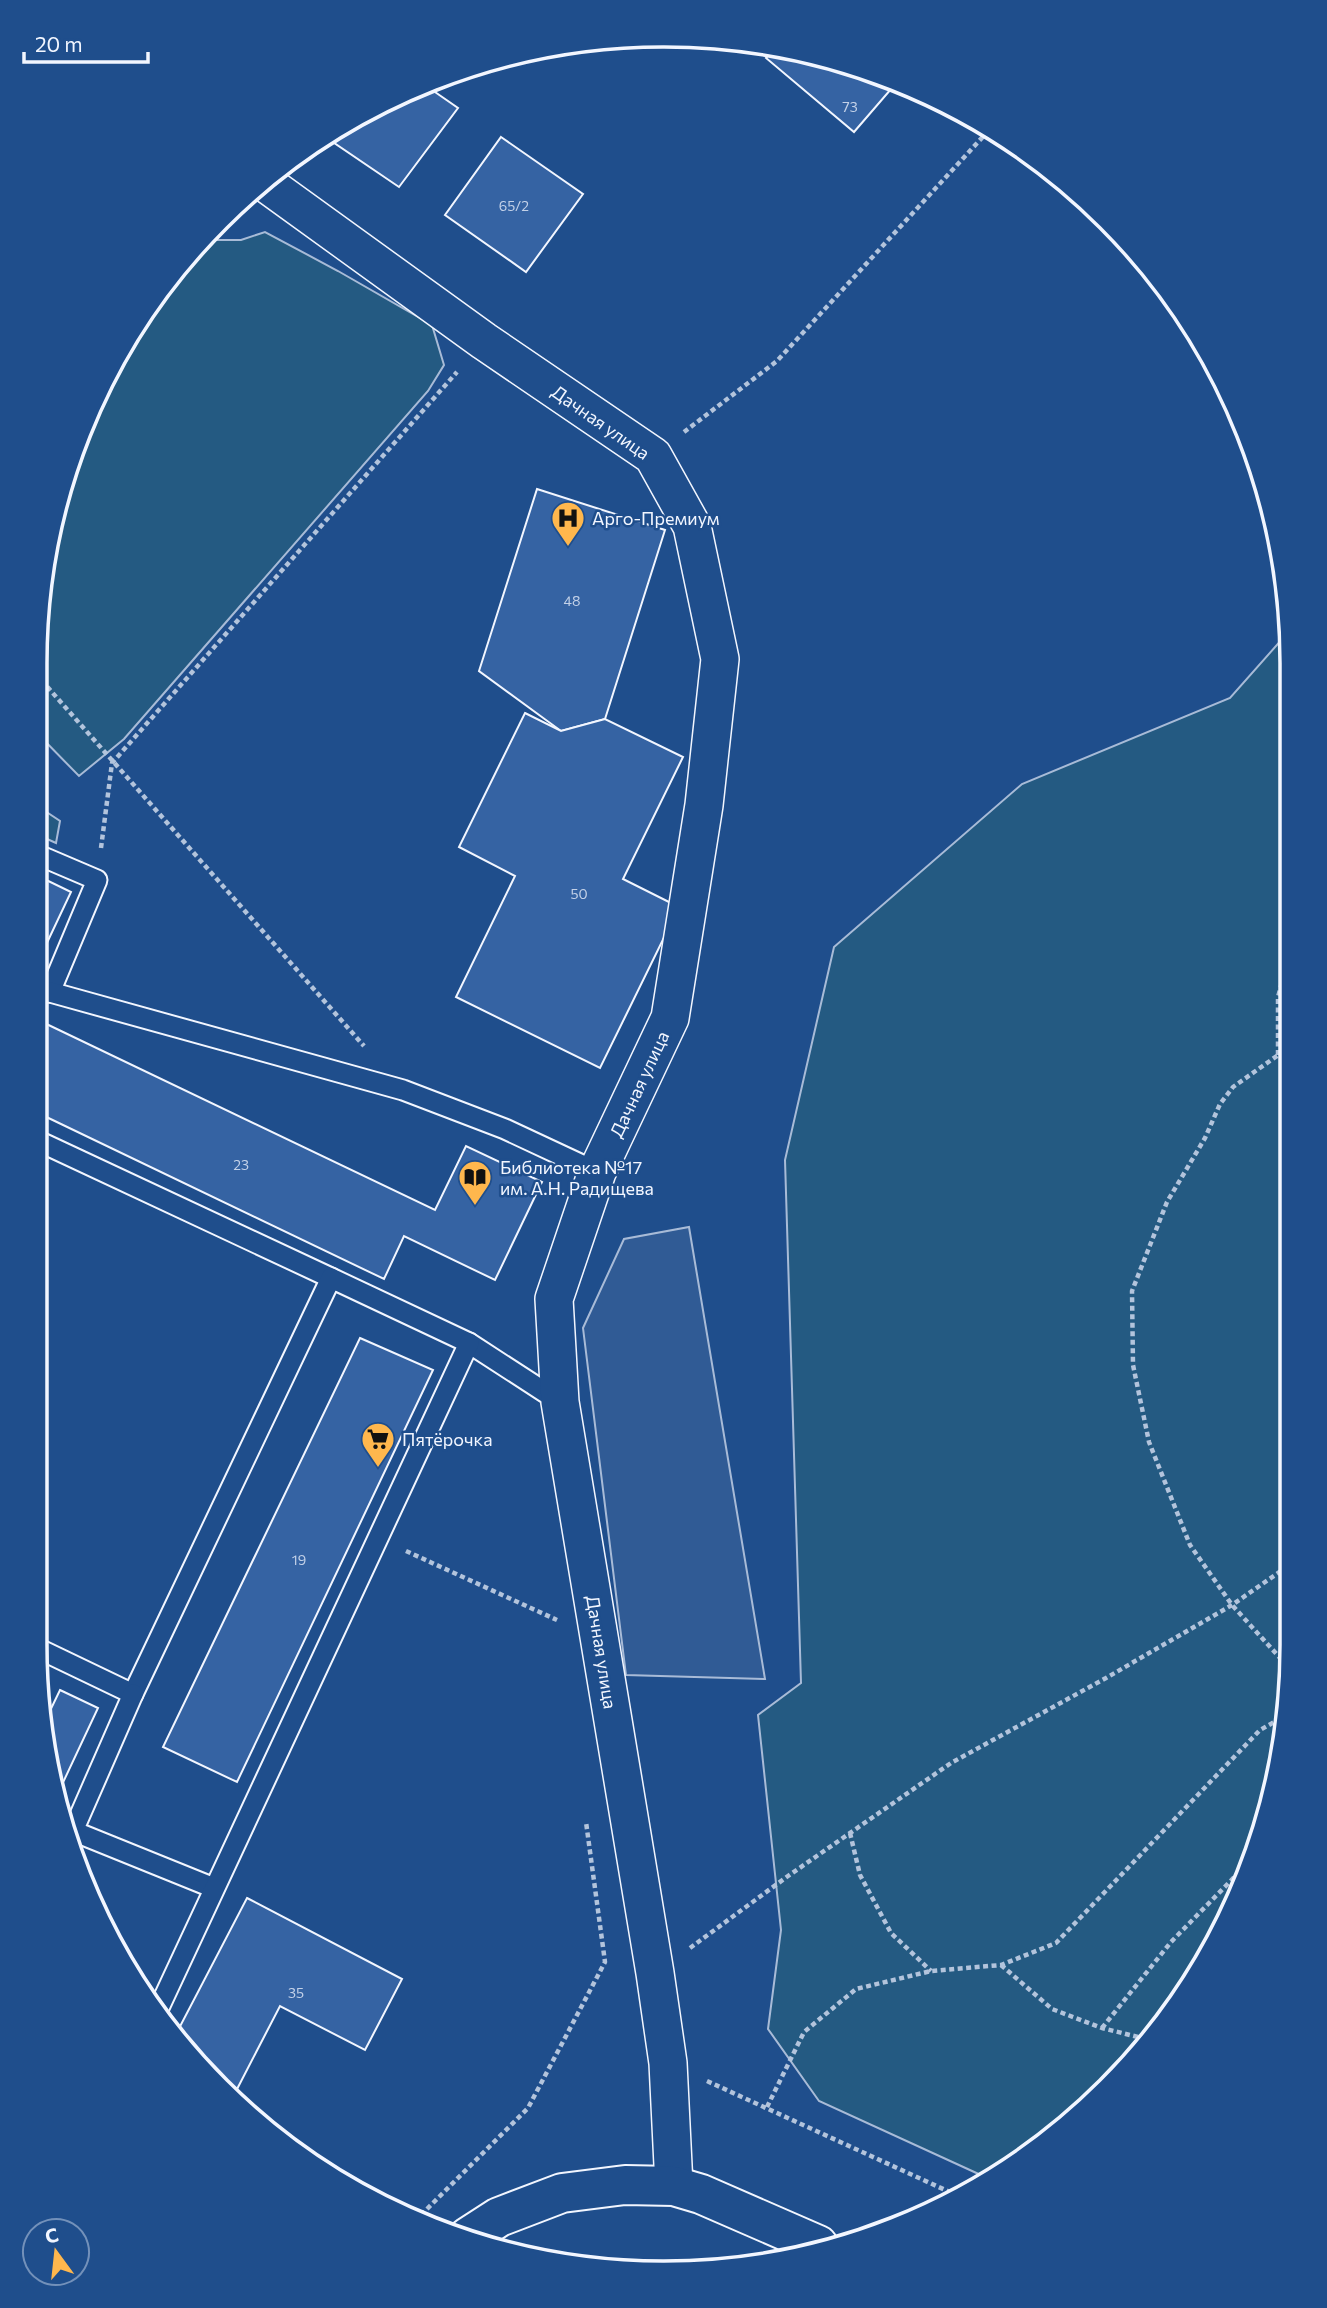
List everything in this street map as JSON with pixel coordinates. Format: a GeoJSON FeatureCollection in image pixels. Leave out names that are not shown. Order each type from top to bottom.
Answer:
{"type":"FeatureCollection","features":[{"type":"Feature","properties":{"kind":"main road"},"geometry":{"type":"LineString","coordinates":[[476,2232],[499,2217],[562,2193],[625,2185],[674,2186],[701,2194],[812,2242]]}},
{"type":"Feature","properties":{"kind":"street","name":"Дачная улица"},"geometry":{"type":"LineString","coordinates":[[272,188],[484,341],[653,456],[692,526],[720,659],[704,805],[670,1018],[597,1172],[554,1299],[560,1402],[668,2063],[674,2186]]}},
{"type":"Feature","properties":{"kind":"lane"},"geometry":{"type":"LineString","coordinates":[[47,859],[97,880],[47,984]]}},
{"type":"Feature","properties":{"kind":"lane"},"geometry":{"type":"LineString","coordinates":[[47,993],[403,1090],[505,1129],[597,1172]]}},
{"type":"Feature","properties":{"kind":"lane"},"geometry":{"type":"LineString","coordinates":[[47,1145],[469,1343],[560,1402]]}},
{"type":"Feature","properties":{"kind":"lane"},"geometry":{"type":"LineString","coordinates":[[73,1821],[331,1278]]}},
{"type":"Feature","properties":{"kind":"lane"},"geometry":{"type":"LineString","coordinates":[[162,2002],[469,1343]]}},
{"type":"Feature","properties":{"kind":"lane"},"geometry":{"type":"LineString","coordinates":[[47,1653],[133,1694]]}},
{"type":"Feature","properties":{"kind":"lane"},"geometry":{"type":"LineString","coordinates":[[77,1833],[214,1888]]}},
{"type":"Feature","properties":{"kind":"path"},"geometry":{"type":"LineString","coordinates":[[653,456],[777,360],[983,137]]}},
{"type":"Feature","properties":{"kind":"path"},"geometry":{"type":"LineString","coordinates":[[97,880],[112,763],[484,341]]}},
{"type":"Feature","properties":{"kind":"path"},"geometry":{"type":"LineString","coordinates":[[47,687],[403,1090]]}},
{"type":"Feature","properties":{"kind":"path"},"geometry":{"type":"LineString","coordinates":[[1279,1657],[1232,1605],[1190,1545],[1149,1442],[1133,1365],[1132,1291],[1167,1202],[1205,1138],[1220,1104],[1233,1087],[1278,1055],[1280,989]]}},
{"type":"Feature","properties":{"kind":"path"},"geometry":{"type":"LineString","coordinates":[[377,1538],[559,1621]]}},
{"type":"Feature","properties":{"kind":"path"},"geometry":{"type":"LineString","coordinates":[[655,1973],[951,1763],[1232,1605],[1280,1572]]}},
{"type":"Feature","properties":{"kind":"path"},"geometry":{"type":"LineString","coordinates":[[767,2107],[804,2032],[856,1989],[931,1971],[1001,1965],[1056,1943],[1260,1730],[1274,1722]]}},
{"type":"Feature","properties":{"kind":"path"},"geometry":{"type":"LineString","coordinates":[[425,2212],[528,2108],[605,1962],[585,1812]]}},
{"type":"Feature","properties":{"kind":"path"},"geometry":{"type":"LineString","coordinates":[[850,1833],[860,1875],[891,1933],[931,1971]]}},
{"type":"Feature","properties":{"kind":"path"},"geometry":{"type":"LineString","coordinates":[[1102,2028],[1171,1942],[1233,1879]]}},
{"type":"Feature","properties":{"kind":"path"},"geometry":{"type":"LineString","coordinates":[[1001,1965],[1052,2009],[1102,2028],[1138,2037]]}},
{"type":"Feature","properties":{"kind":"path"},"geometry":{"type":"LineString","coordinates":[[668,2063],[947,2191]]}},
{"type":"Feature","properties":{"kind":"shaded area"},"geometry":{"type":"Polygon","coordinates":[[[265,232],[432,325],[444,365],[428,391],[124,739],[79,776],[47,743],[47,664],[59,543],[80,465],[94,428],[130,355],[175,288],[216,240],[241,240],[265,232]]]}},
{"type":"Feature","properties":{"kind":"shaded area"},"geometry":{"type":"Polygon","coordinates":[[[1279,643],[1280,1644],[1268,1765],[1259,1804],[1233,1880],[1197,1953],[1176,1987],[1127,2051],[1070,2108],[1006,2157],[979,2174],[819,2101],[768,2029],[781,1930],[758,1715],[801,1683],[785,1160],[834,947],[1022,784],[1230,698],[1279,643]]]}},
{"type":"Feature","properties":{"kind":"shaded area"},"geometry":{"type":"Polygon","coordinates":[[[47,812],[60,821],[56,843],[47,839],[47,812]]]}},
{"type":"Feature","properties":{"kind":"shaded area"},"geometry":{"type":"Polygon","coordinates":[[[689,1227],[765,1679],[626,1675],[583,1328],[624,1239],[689,1227]]]}},
{"type":"Feature","properties":{"kind":"building"},"geometry":{"type":"Polygon","coordinates":[[[766,58],[784,59],[823,68],[890,91],[854,132],[766,58]]]}},
{"type":"Feature","properties":{"kind":"building"},"geometry":{"type":"Polygon","coordinates":[[[434,92],[458,108],[399,187],[334,143],[391,111],[434,92]]]}},
{"type":"Feature","properties":{"kind":"building"},"geometry":{"type":"Polygon","coordinates":[[[501,137],[583,194],[526,272],[445,215],[501,137]]]}},
{"type":"Feature","properties":{"kind":"building"},"geometry":{"type":"Polygon","coordinates":[[[537,489],[665,530],[605,719],[561,731],[479,671],[537,489]]]}},
{"type":"Feature","properties":{"kind":"building"},"geometry":{"type":"Polygon","coordinates":[[[525,713],[561,731],[605,719],[683,757],[623,879],[679,907],[600,1068],[456,997],[515,876],[459,847],[525,713]]]}},
{"type":"Feature","properties":{"kind":"building"},"geometry":{"type":"Polygon","coordinates":[[[47,880],[71,892],[47,943],[47,880]]]}},
{"type":"Feature","properties":{"kind":"building"},"geometry":{"type":"Polygon","coordinates":[[[47,1024],[435,1210],[466,1146],[542,1182],[495,1280],[404,1236],[384,1279],[47,1117],[47,1024]]]}},
{"type":"Feature","properties":{"kind":"building"},"geometry":{"type":"Polygon","coordinates":[[[360,1338],[433,1370],[237,1782],[163,1747],[360,1338]]]}},
{"type":"Feature","properties":{"kind":"building"},"geometry":{"type":"Polygon","coordinates":[[[60,1690],[98,1708],[63,1782],[59,1765],[51,1708],[60,1690]]]}},
{"type":"Feature","properties":{"kind":"building"},"geometry":{"type":"Polygon","coordinates":[[[247,1898],[402,1979],[365,2050],[280,2006],[237,2089],[180,2026],[247,1898]]]}},
{"type":"Feature","properties":{"kind":"place","name":"Арго-Премиум"},"geometry":{"type":"Point","coordinates":[568,548]}},
{"type":"Feature","properties":{"kind":"place","name":"Библиотека №17 им. А.Н. Радищева"},"geometry":{"type":"Point","coordinates":[475,1207]}},
{"type":"Feature","properties":{"kind":"place","name":"Пятёрочка"},"geometry":{"type":"Point","coordinates":[378,1469]}}]}
